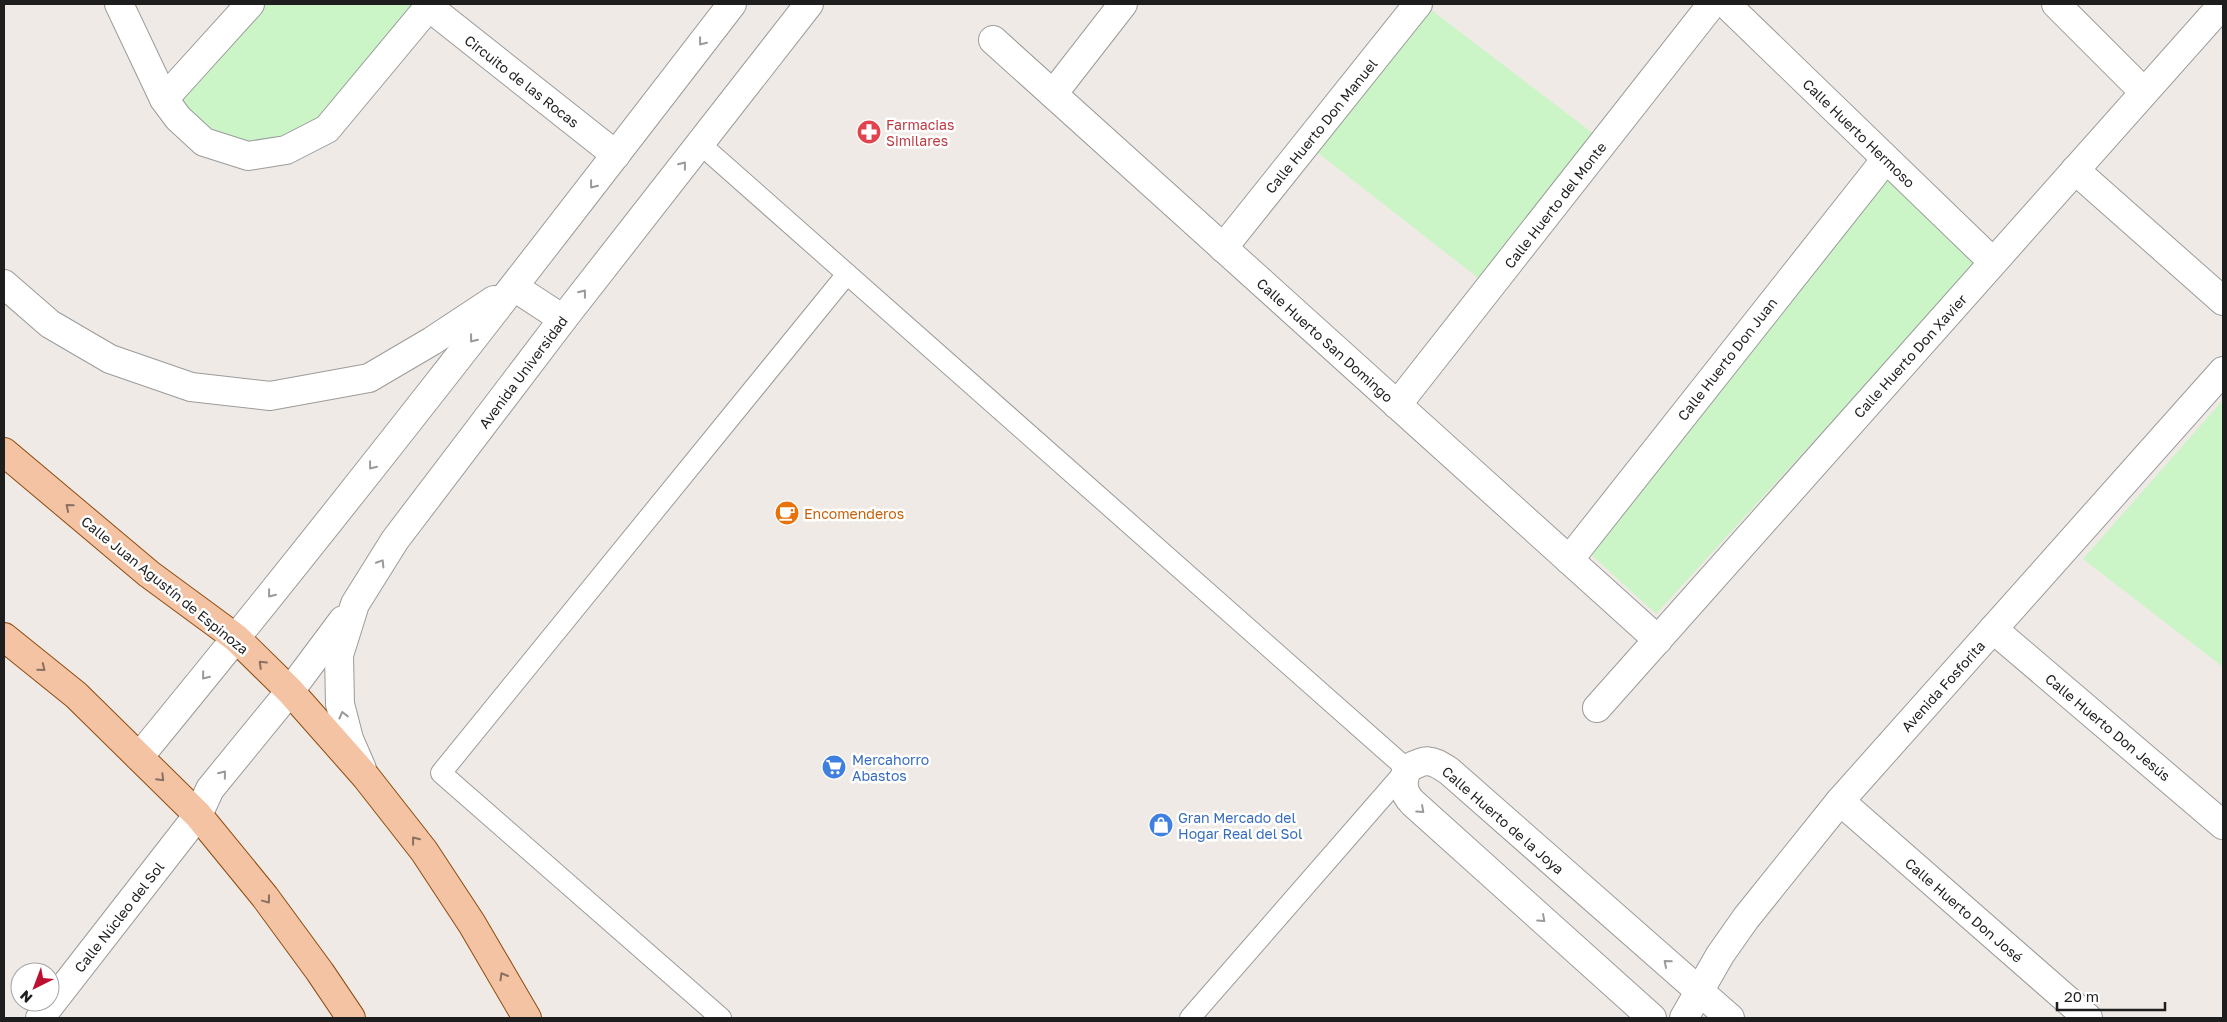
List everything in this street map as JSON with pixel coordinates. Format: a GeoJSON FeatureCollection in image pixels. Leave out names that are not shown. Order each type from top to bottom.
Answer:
{"type":"FeatureCollection","features":[{"type":"Feature","properties":{"kind":"main road","name":"Calle Juan Agustín de Espinoza"},"geometry":{"type":"LineString","coordinates":[[4,452],[149,574],[236,638],[290,691],[366,777],[424,851],[472,924],[527,1018]]}},
{"type":"Feature","properties":{"kind":"main road"},"geometry":{"type":"LineString","coordinates":[[4,637],[76,695],[198,815],[265,898],[320,972],[351,1018]]}},
{"type":"Feature","properties":{"kind":"street","name":"Circuito de las Rocas"},"geometry":{"type":"LineString","coordinates":[[119,4],[164,99],[178,118],[204,142],[248,156],[286,150],[327,129],[430,5],[616,155]]}},
{"type":"Feature","properties":{"kind":"street"},"geometry":{"type":"LineString","coordinates":[[164,99],[250,4]]}},
{"type":"Feature","properties":{"kind":"street"},"geometry":{"type":"LineString","coordinates":[[139,756],[236,638],[514,287],[732,4]]}},
{"type":"Feature","properties":{"kind":"street","name":"Avenida Universidad"},"geometry":{"type":"LineString","coordinates":[[366,777],[349,739],[340,704],[339,655],[355,604],[394,540],[699,143],[809,4]]}},
{"type":"Feature","properties":{"kind":"street"},"geometry":{"type":"LineString","coordinates":[[1053,94],[1122,4]]}},
{"type":"Feature","properties":{"kind":"street","name":"Calle Huerto Don Manuel"},"geometry":{"type":"LineString","coordinates":[[1223,248],[1418,4]]}},
{"type":"Feature","properties":{"kind":"street","name":"Calle Huerto del Monte"},"geometry":{"type":"LineString","coordinates":[[1397,405],[1712,4]]}},
{"type":"Feature","properties":{"kind":"street","name":"Calle Huerto Hermoso"},"geometry":{"type":"LineString","coordinates":[[1726,4],[1993,262]]}},
{"type":"Feature","properties":{"kind":"street"},"geometry":{"type":"LineString","coordinates":[[2056,4],[2144,92]]}},
{"type":"Feature","properties":{"kind":"street","name":"Calle Huerto Don Xavier"},"geometry":{"type":"LineString","coordinates":[[1597,708],[2223,4]]}},
{"type":"Feature","properties":{"kind":"street","name":"Calle Huerto San Domingo"},"geometry":{"type":"LineString","coordinates":[[993,40],[1658,640]]}},
{"type":"Feature","properties":{"kind":"street","name":"Calle Huerto Don Juan"},"geometry":{"type":"LineString","coordinates":[[1569,560],[1886,159]]}},
{"type":"Feature","properties":{"kind":"street"},"geometry":{"type":"LineString","coordinates":[[2075,170],[2223,301]]}},
{"type":"Feature","properties":{"kind":"street"},"geometry":{"type":"LineString","coordinates":[[4,284],[50,324],[110,360],[191,387],[270,396],[369,378],[432,341],[514,287]]}},
{"type":"Feature","properties":{"kind":"street"},"geometry":{"type":"LineString","coordinates":[[514,287],[563,319]]}},
{"type":"Feature","properties":{"kind":"street","name":"Avenida Fosforita"},"geometry":{"type":"LineString","coordinates":[[1684,1018],[1720,955],[1746,918],[1840,801],[2223,371]]}},
{"type":"Feature","properties":{"kind":"street","name":"Calle Núcleo del Sol"},"geometry":{"type":"LineString","coordinates":[[40,1018],[198,815],[210,789],[290,691],[355,604]]}},
{"type":"Feature","properties":{"kind":"street","name":"Calle Huerto Don Jesús"},"geometry":{"type":"LineString","coordinates":[[1993,629],[2223,825]]}},
{"type":"Feature","properties":{"kind":"street","name":"Calle Huerto de la Joya"},"geometry":{"type":"LineString","coordinates":[[1407,769],[1421,761],[1434,762],[1449,772],[1730,1018]]}},
{"type":"Feature","properties":{"kind":"street"},"geometry":{"type":"LineString","coordinates":[[1407,769],[1402,782],[1405,795],[1652,1018]]}},
{"type":"Feature","properties":{"kind":"street","name":"Calle Huerto Don José"},"geometry":{"type":"LineString","coordinates":[[1840,801],[2088,1018]]}},
{"type":"Feature","properties":{"kind":"lane"},"geometry":{"type":"LineString","coordinates":[[699,143],[1407,769],[1190,1018]]}},
{"type":"Feature","properties":{"kind":"lane"},"geometry":{"type":"LineString","coordinates":[[720,1018],[441,773],[847,274]]}},
{"type":"Feature","properties":{"kind":"green space"},"geometry":{"type":"Polygon","coordinates":[[[261,4],[412,4],[323,123],[253,150],[205,136],[177,98],[261,4]]]}},
{"type":"Feature","properties":{"kind":"green space"},"geometry":{"type":"Polygon","coordinates":[[[1430,9],[1594,134],[1482,281],[1318,153],[1430,9]]]}},
{"type":"Feature","properties":{"kind":"green space"},"geometry":{"type":"Polygon","coordinates":[[[1891,174],[1977,262],[1656,614],[1586,550],[1891,174]]]}},
{"type":"Feature","properties":{"kind":"green space"},"geometry":{"type":"Polygon","coordinates":[[[2223,400],[2223,667],[2083,559],[2223,400]]]}},
{"type":"Feature","properties":{"kind":"place","name":"Farmacias Similares"},"geometry":{"type":"Point","coordinates":[869,132]}},
{"type":"Feature","properties":{"kind":"place","name":"Encomenderos"},"geometry":{"type":"Point","coordinates":[787,513]}},
{"type":"Feature","properties":{"kind":"place","name":"Mercahorro Abastos"},"geometry":{"type":"Point","coordinates":[834,767]}},
{"type":"Feature","properties":{"kind":"place","name":"Gran Mercado del Hogar Real del Sol"},"geometry":{"type":"Point","coordinates":[1161,825]}}]}
